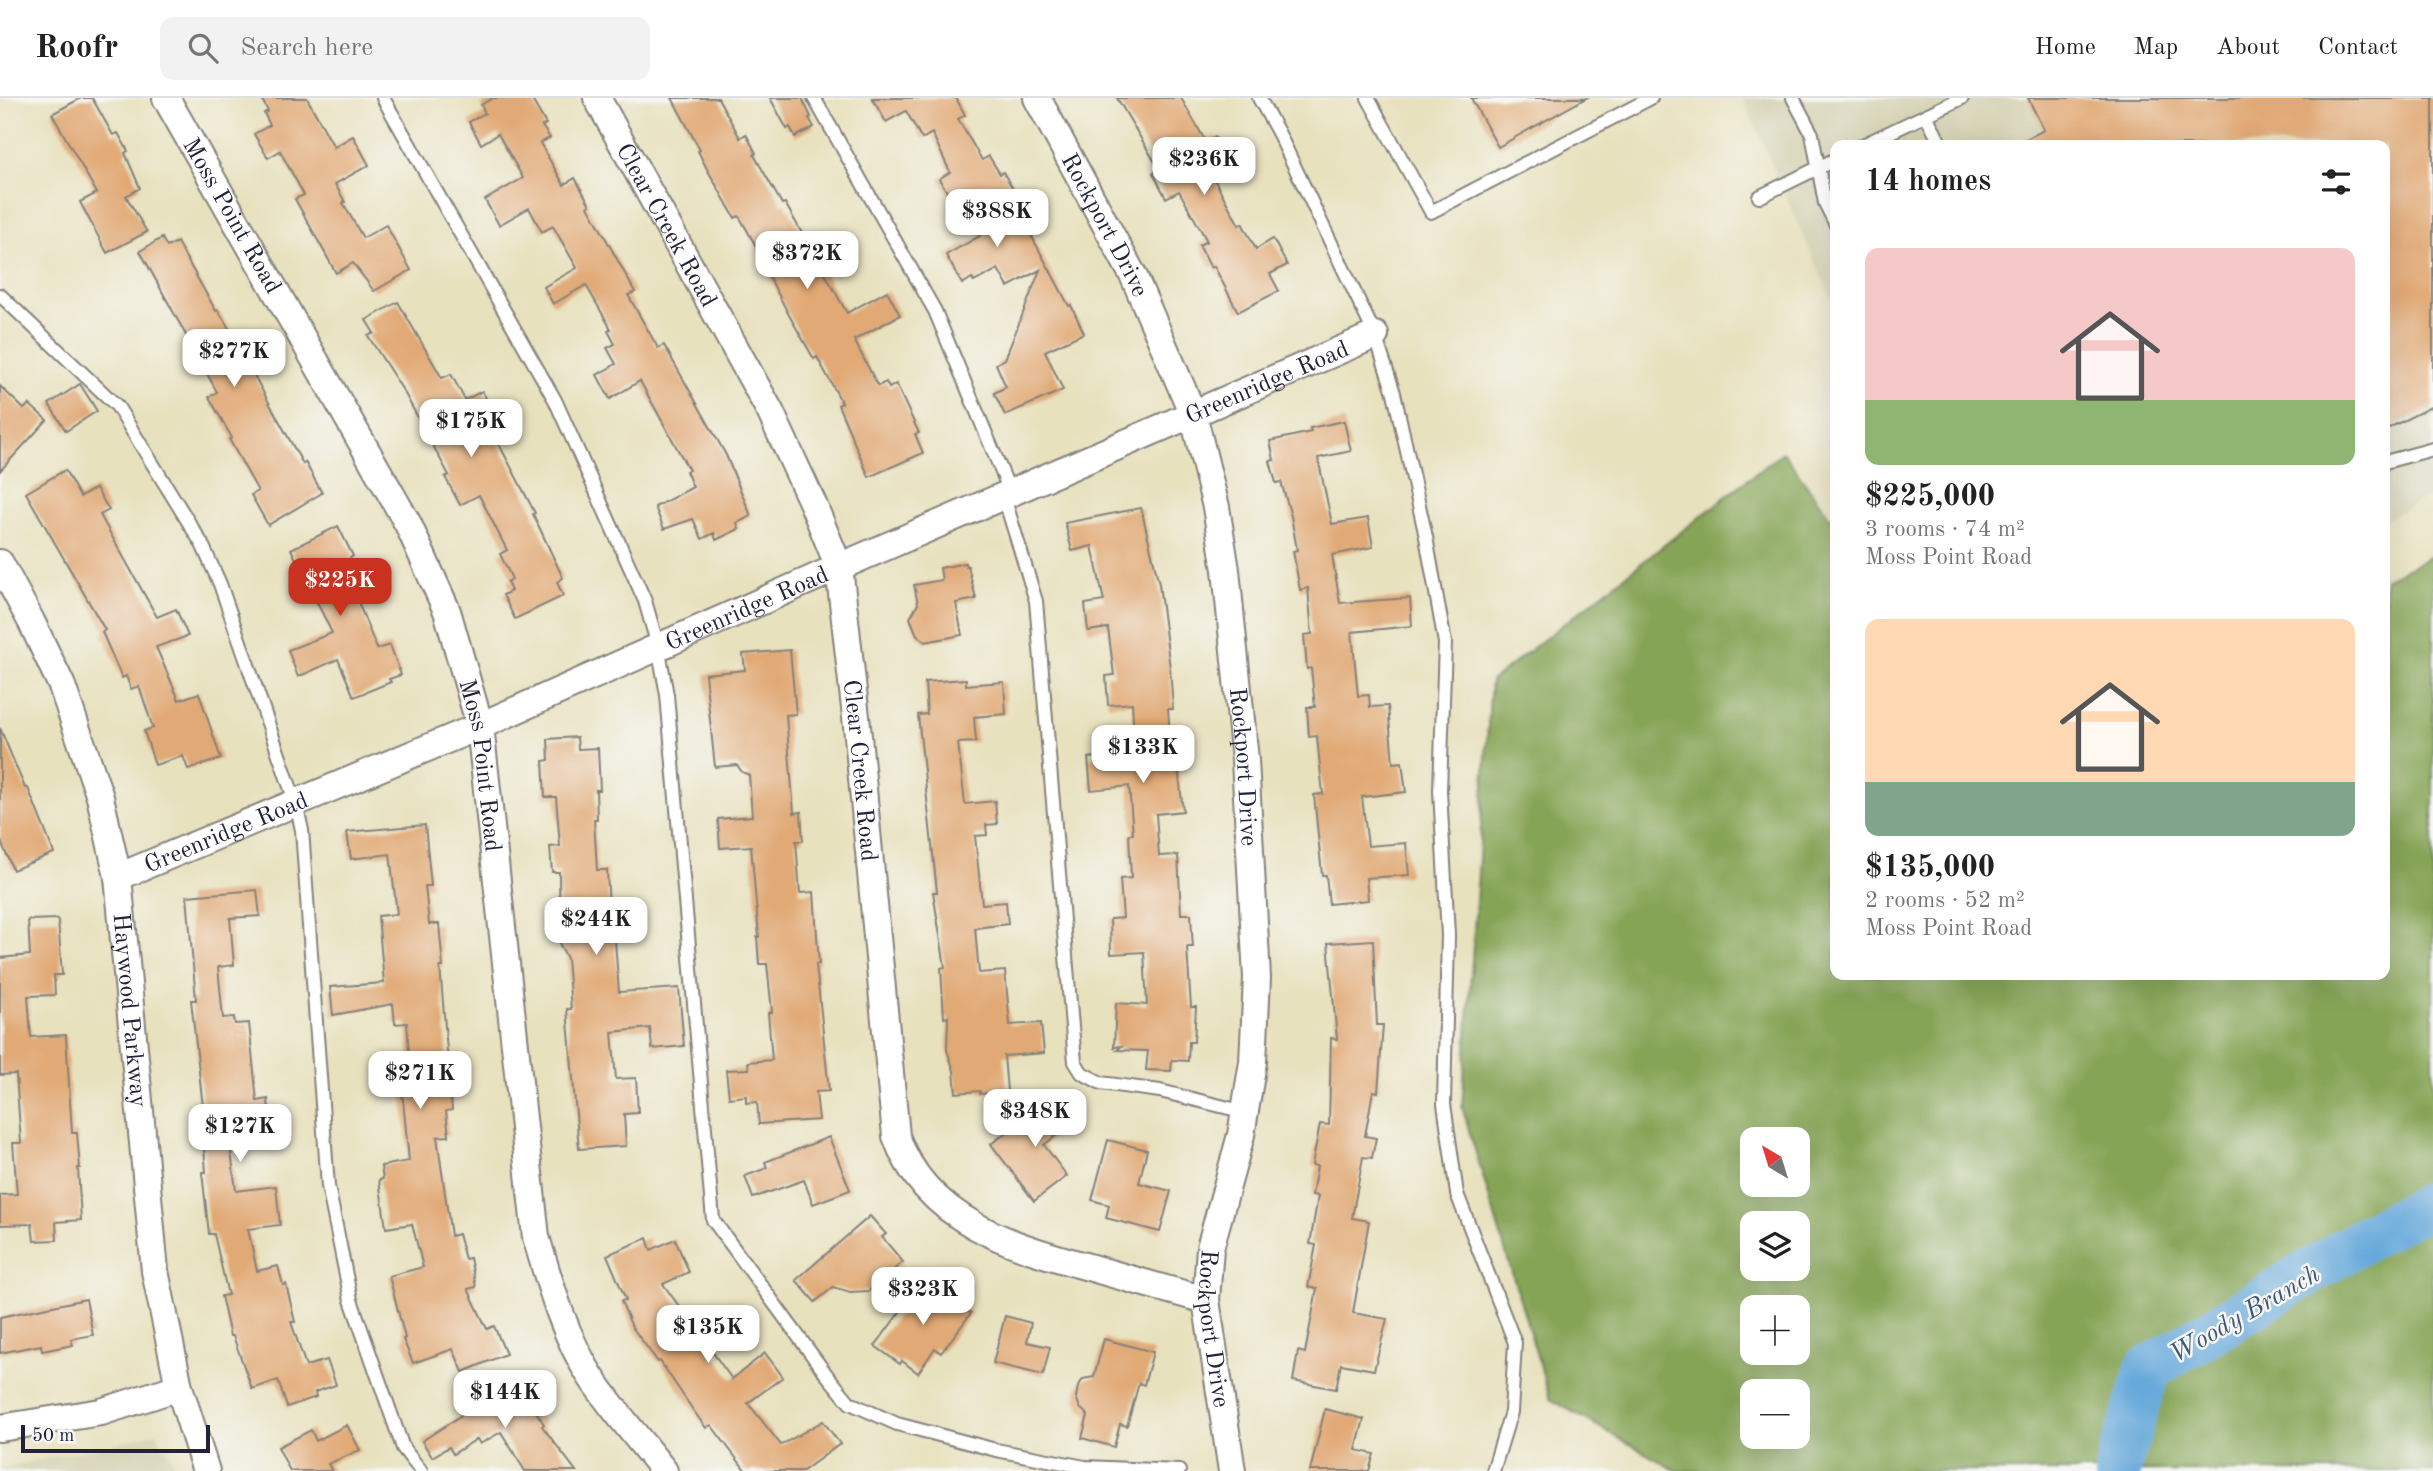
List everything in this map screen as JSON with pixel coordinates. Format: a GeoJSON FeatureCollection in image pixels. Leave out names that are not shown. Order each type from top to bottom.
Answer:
{"type":"FeatureCollection","features":[{"type":"Feature","properties":{"kind":"street","name":"Moss Point Road"},"geometry":{"type":"LineString","coordinates":[[166,98],[408,524],[447,611],[480,726],[536,1237],[572,1341],[591,1377],[664,1471]]}},
{"type":"Feature","properties":{"kind":"street","name":"Clear Creek Road"},"geometry":{"type":"LineString","coordinates":[[597,98],[770,411],[839,567],[896,1136],[904,1157],[931,1195],[950,1211],[979,1228],[1028,1250],[1206,1300]]}},
{"type":"Feature","properties":{"kind":"street","name":"Rockport Drive"},"geometry":{"type":"LineString","coordinates":[[1037,98],[1134,277],[1193,414],[1216,507],[1226,570],[1245,760],[1257,978],[1253,1062],[1241,1135],[1210,1248],[1206,1300],[1232,1471]]}},
{"type":"Feature","properties":{"kind":"street","name":"Greenridge Road"},"geometry":{"type":"LineString","coordinates":[[118,877],[480,726],[839,567],[1376,335]]}},
{"type":"Feature","properties":{"kind":"street","name":"Haywood Parkway"},"geometry":{"type":"LineString","coordinates":[[2,571],[62,686],[100,797],[118,877],[155,1271],[179,1387],[206,1471]]}},
{"type":"Feature","properties":{"kind":"street"},"geometry":{"type":"LineString","coordinates":[[0,1428],[101,1412],[179,1387]]}},
{"type":"Feature","properties":{"kind":"lane"},"geometry":{"type":"LineString","coordinates":[[383,98],[555,400],[645,601],[658,646],[667,695],[713,1220],[850,1403],[897,1424],[996,1450],[1085,1468],[1179,1471]]}},
{"type":"Feature","properties":{"kind":"lane"},"geometry":{"type":"LineString","coordinates":[[814,98],[935,311],[1008,495],[1036,601],[1075,1062],[1082,1073],[1101,1083],[1160,1091],[1245,1112]]}},
{"type":"Feature","properties":{"kind":"lane"},"geometry":{"type":"LineString","coordinates":[[1259,98],[1376,335],[1394,393],[1426,537],[1444,643],[1440,791],[1448,934],[1444,1104],[1457,1194],[1515,1343],[1511,1412],[1493,1471]]}},
{"type":"Feature","properties":{"kind":"lane"},"geometry":{"type":"LineString","coordinates":[[1368,98],[1431,212],[1651,98]]}},
{"type":"Feature","properties":{"kind":"lane"},"geometry":{"type":"LineString","coordinates":[[1793,98],[1812,134],[1825,203],[1830,213]]}},
{"type":"Feature","properties":{"kind":"lane"},"geometry":{"type":"LineString","coordinates":[[1877,140],[1962,98]]}},
{"type":"Feature","properties":{"kind":"lane"},"geometry":{"type":"LineString","coordinates":[[1926,115],[1938,140]]}},
{"type":"Feature","properties":{"kind":"lane"},"geometry":{"type":"LineString","coordinates":[[1759,197],[1830,162]]}},
{"type":"Feature","properties":{"kind":"lane"},"geometry":{"type":"LineString","coordinates":[[0,295],[117,406],[202,544],[220,584],[296,804],[302,830],[328,1186],[351,1300],[403,1448],[421,1471]]}},
{"type":"Feature","properties":{"kind":"lane"},"geometry":{"type":"LineString","coordinates":[[2390,461],[2433,449]]}},
{"type":"Feature","properties":{"kind":"shaded area"},"geometry":{"type":"Polygon","coordinates":[[[1743,98],[2433,98],[2433,495],[2390,516],[2390,140],[1830,140],[1830,296],[1743,98]]]}},
{"type":"Feature","properties":{"kind":"shaded area"},"geometry":{"type":"Polygon","coordinates":[[[157,1432],[162,1446],[166,1448],[178,1471],[0,1471],[0,1468],[107,1446],[157,1432]]]}},
{"type":"Feature","properties":{"kind":"green space"},"geometry":{"type":"Polygon","coordinates":[[[1783,452],[1830,518],[1830,980],[2390,980],[2390,576],[2433,555],[2433,1471],[1677,1471],[1550,1399],[1462,1107],[1491,681],[1783,452]]]}},
{"type":"Feature","properties":{"kind":"building"},"geometry":{"type":"Polygon","coordinates":[[[81,98],[92,98],[113,135],[118,133],[128,151],[125,153],[140,188],[126,196],[147,232],[107,253],[80,202],[97,193],[52,114],[81,98]]]}},
{"type":"Feature","properties":{"kind":"building"},"geometry":{"type":"Polygon","coordinates":[[[261,98],[307,98],[334,147],[353,136],[369,165],[335,184],[345,202],[343,203],[363,238],[386,225],[411,270],[374,291],[353,263],[336,273],[295,199],[304,195],[280,151],[268,158],[254,134],[270,125],[264,113],[268,111],[261,98]]]}},
{"type":"Feature","properties":{"kind":"building"},"geometry":{"type":"Polygon","coordinates":[[[493,98],[531,98],[546,124],[542,126],[550,138],[540,143],[564,185],[575,178],[635,292],[628,295],[658,348],[664,345],[726,455],[751,516],[737,523],[739,529],[716,540],[714,533],[702,539],[693,519],[664,529],[655,507],[693,487],[686,471],[689,470],[640,381],[610,399],[597,375],[616,364],[607,348],[615,344],[608,331],[611,329],[586,285],[553,304],[544,287],[577,268],[553,226],[542,232],[529,208],[499,225],[485,200],[523,178],[498,134],[481,144],[469,122],[485,113],[481,105],[493,98]]]}},
{"type":"Feature","properties":{"kind":"building"},"geometry":{"type":"Polygon","coordinates":[[[672,98],[718,98],[740,138],[746,134],[756,153],[754,155],[782,204],[785,203],[847,313],[887,291],[900,315],[854,340],[878,386],[886,382],[889,388],[896,384],[919,433],[915,434],[923,453],[869,477],[838,405],[842,403],[817,357],[814,359],[790,317],[762,263],[765,262],[739,216],[735,218],[707,169],[698,151],[700,150],[672,98]]]}},
{"type":"Feature","properties":{"kind":"building"},"geometry":{"type":"Polygon","coordinates":[[[770,98],[802,98],[814,127],[795,137],[790,127],[787,129],[770,98]]]}},
{"type":"Feature","properties":{"kind":"building"},"geometry":{"type":"Polygon","coordinates":[[[872,98],[956,98],[965,115],[958,119],[982,160],[989,156],[1015,192],[1011,194],[1034,233],[1031,235],[1084,333],[1045,351],[1063,390],[1005,415],[994,393],[1006,387],[996,364],[1005,359],[1040,270],[1008,287],[998,269],[974,282],[972,278],[962,284],[946,255],[980,236],[957,197],[952,200],[939,179],[950,172],[932,133],[922,139],[906,111],[886,122],[872,98]]]}},
{"type":"Feature","properties":{"kind":"building"},"geometry":{"type":"Polygon","coordinates":[[[1117,98],[1181,98],[1206,142],[1215,137],[1226,157],[1208,168],[1239,225],[1242,223],[1256,249],[1273,239],[1287,265],[1270,274],[1279,291],[1238,312],[1214,266],[1211,268],[1199,245],[1207,241],[1179,191],[1166,198],[1153,173],[1159,169],[1117,98]]]}},
{"type":"Feature","properties":{"kind":"building"},"geometry":{"type":"Polygon","coordinates":[[[1471,98],[1586,98],[1498,147],[1471,98]]]}},
{"type":"Feature","properties":{"kind":"building"},"geometry":{"type":"Polygon","coordinates":[[[2028,98],[2433,98],[2433,406],[2390,428],[2390,140],[2024,140],[2044,130],[2028,98]]]}},
{"type":"Feature","properties":{"kind":"building"},"geometry":{"type":"Polygon","coordinates":[[[162,238],[167,247],[177,242],[216,311],[218,310],[248,360],[246,361],[303,464],[305,462],[322,493],[268,525],[251,495],[258,491],[209,397],[217,392],[140,251],[162,238]]]}},
{"type":"Feature","properties":{"kind":"building"},"geometry":{"type":"Polygon","coordinates":[[[398,302],[442,378],[451,374],[465,400],[482,391],[492,409],[481,416],[535,513],[533,514],[563,578],[557,582],[563,596],[515,619],[503,595],[511,591],[507,582],[512,579],[500,554],[507,550],[479,495],[460,505],[445,477],[449,475],[404,392],[368,336],[374,333],[366,320],[398,302]]]}},
{"type":"Feature","properties":{"kind":"building"},"geometry":{"type":"Polygon","coordinates":[[[80,384],[97,411],[66,431],[49,404],[80,384]]]}},
{"type":"Feature","properties":{"kind":"building"},"geometry":{"type":"Polygon","coordinates":[[[0,386],[24,409],[29,404],[47,420],[0,471],[0,386]]]}},
{"type":"Feature","properties":{"kind":"building"},"geometry":{"type":"Polygon","coordinates":[[[1344,421],[1351,451],[1318,458],[1332,524],[1368,518],[1373,547],[1332,555],[1340,603],[1410,598],[1412,626],[1352,632],[1358,696],[1369,695],[1370,707],[1388,706],[1393,763],[1402,762],[1406,792],[1362,797],[1368,846],[1406,843],[1409,875],[1366,878],[1368,900],[1329,904],[1326,875],[1322,875],[1314,795],[1323,794],[1317,736],[1309,737],[1307,707],[1315,707],[1311,668],[1307,669],[1304,635],[1312,634],[1308,588],[1300,590],[1293,551],[1297,550],[1291,516],[1281,482],[1276,483],[1270,461],[1274,460],[1270,441],[1311,432],[1310,428],[1344,421]]]}},
{"type":"Feature","properties":{"kind":"building"},"geometry":{"type":"Polygon","coordinates":[[[65,470],[80,497],[96,488],[109,510],[100,515],[157,617],[176,609],[188,636],[156,647],[179,700],[199,693],[221,759],[188,769],[183,756],[155,765],[144,731],[153,728],[139,686],[131,689],[126,676],[122,678],[102,632],[105,630],[26,493],[65,470]]]}},
{"type":"Feature","properties":{"kind":"building"},"geometry":{"type":"Polygon","coordinates":[[[1141,508],[1159,584],[1173,709],[1168,709],[1171,750],[1176,749],[1183,811],[1156,814],[1159,856],[1178,855],[1181,914],[1191,914],[1193,947],[1187,947],[1191,1007],[1196,1007],[1194,1042],[1189,1042],[1188,1061],[1172,1060],[1171,1071],[1146,1070],[1148,1051],[1117,1050],[1122,1046],[1114,1047],[1116,1003],[1147,1005],[1144,952],[1111,954],[1110,919],[1123,918],[1120,879],[1131,878],[1129,834],[1133,834],[1129,786],[1091,790],[1088,758],[1135,753],[1132,703],[1108,705],[1106,676],[1114,675],[1108,628],[1088,631],[1085,604],[1104,601],[1092,546],[1072,551],[1065,523],[1141,508]]]}},
{"type":"Feature","properties":{"kind":"building"},"geometry":{"type":"Polygon","coordinates":[[[338,526],[353,556],[349,559],[356,572],[350,576],[357,590],[354,592],[377,649],[390,645],[401,675],[389,679],[391,682],[354,697],[338,659],[298,677],[288,650],[332,633],[291,549],[338,526]]]}},
{"type":"Feature","properties":{"kind":"building"},"geometry":{"type":"Polygon","coordinates":[[[965,563],[976,599],[956,603],[962,635],[925,642],[917,635],[910,618],[918,604],[914,585],[942,580],[940,568],[965,563]]]}},
{"type":"Feature","properties":{"kind":"building"},"geometry":{"type":"Polygon","coordinates":[[[790,650],[796,714],[786,715],[794,813],[801,812],[803,841],[796,841],[800,893],[814,892],[819,964],[816,964],[829,1091],[816,1092],[819,1120],[759,1124],[757,1102],[746,1103],[746,1096],[729,1098],[726,1070],[749,1069],[748,1062],[772,1060],[768,1013],[772,1012],[767,964],[759,964],[751,846],[720,848],[718,819],[752,816],[749,775],[742,772],[737,765],[715,767],[705,674],[745,670],[743,654],[790,650]]]}},
{"type":"Feature","properties":{"kind":"building"},"geometry":{"type":"Polygon","coordinates":[[[966,679],[966,685],[1004,682],[1006,714],[974,717],[976,742],[958,743],[965,804],[995,801],[997,824],[986,825],[987,835],[975,836],[982,904],[1006,902],[1008,924],[975,928],[979,973],[1005,971],[1010,1025],[1041,1023],[1044,1053],[1004,1056],[1007,1091],[980,1094],[980,1091],[956,1093],[954,1071],[947,1050],[948,1017],[944,1018],[941,968],[945,967],[933,892],[937,892],[918,715],[927,714],[925,682],[966,679]]]}},
{"type":"Feature","properties":{"kind":"building"},"geometry":{"type":"Polygon","coordinates":[[[0,728],[54,853],[13,870],[0,839],[0,728]]]}},
{"type":"Feature","properties":{"kind":"building"},"geometry":{"type":"Polygon","coordinates":[[[577,737],[578,749],[598,748],[600,790],[596,790],[597,819],[594,819],[597,870],[607,870],[610,928],[614,928],[619,992],[679,988],[684,1046],[652,1049],[650,1028],[612,1032],[616,1079],[636,1078],[638,1113],[624,1114],[626,1146],[579,1149],[567,1009],[571,1009],[567,958],[560,945],[559,872],[552,872],[550,847],[560,846],[556,797],[545,797],[543,761],[549,760],[548,739],[577,737]]]}},
{"type":"Feature","properties":{"kind":"building"},"geometry":{"type":"Polygon","coordinates":[[[425,825],[431,886],[425,886],[429,924],[439,924],[443,967],[440,967],[452,1110],[446,1111],[449,1136],[437,1137],[451,1236],[458,1234],[465,1259],[470,1258],[476,1287],[468,1289],[487,1329],[494,1326],[506,1354],[463,1372],[453,1349],[413,1363],[403,1339],[405,1338],[389,1276],[423,1267],[412,1224],[386,1228],[379,1180],[383,1179],[381,1166],[409,1161],[400,1069],[410,1068],[407,1023],[395,1024],[393,1004],[333,1015],[330,987],[384,983],[378,916],[397,914],[390,854],[351,859],[347,832],[425,825]]]}},
{"type":"Feature","properties":{"kind":"building"},"geometry":{"type":"Polygon","coordinates":[[[257,890],[260,916],[230,918],[234,965],[218,967],[223,1018],[234,1017],[235,1024],[249,1023],[257,1101],[268,1099],[270,1123],[258,1124],[259,1140],[230,1143],[236,1191],[276,1186],[280,1225],[248,1229],[257,1271],[278,1266],[283,1285],[286,1284],[295,1322],[291,1322],[306,1366],[327,1360],[336,1385],[315,1392],[316,1397],[287,1407],[278,1380],[252,1389],[233,1336],[230,1336],[221,1296],[228,1295],[214,1234],[209,1234],[202,1172],[206,1172],[202,1126],[205,1125],[191,1000],[196,1000],[187,896],[257,890]]]}},
{"type":"Feature","properties":{"kind":"building"},"geometry":{"type":"Polygon","coordinates":[[[58,919],[62,975],[54,975],[55,995],[28,996],[31,1037],[66,1035],[72,1133],[77,1133],[80,1168],[81,1220],[56,1222],[57,1240],[34,1241],[32,1224],[0,1225],[0,1195],[17,1194],[13,1143],[21,1143],[16,1074],[0,1075],[0,958],[30,955],[28,920],[58,919]]]}},
{"type":"Feature","properties":{"kind":"building"},"geometry":{"type":"Polygon","coordinates":[[[1373,940],[1377,1025],[1383,1025],[1378,1092],[1373,1091],[1365,1136],[1376,1138],[1372,1158],[1363,1157],[1352,1218],[1369,1221],[1353,1313],[1387,1319],[1374,1370],[1341,1364],[1336,1389],[1293,1381],[1298,1351],[1305,1353],[1317,1289],[1308,1287],[1316,1245],[1310,1244],[1318,1196],[1312,1195],[1317,1166],[1312,1165],[1320,1124],[1329,1125],[1331,1038],[1337,1039],[1328,943],[1373,940]]]}},
{"type":"Feature","properties":{"kind":"building"},"geometry":{"type":"Polygon","coordinates":[[[1054,1097],[1073,1122],[1044,1145],[1067,1176],[1034,1201],[991,1144],[1054,1097]]]}},
{"type":"Feature","properties":{"kind":"building"},"geometry":{"type":"Polygon","coordinates":[[[829,1137],[850,1190],[813,1204],[804,1180],[753,1198],[745,1176],[767,1168],[765,1162],[829,1137]]]}},
{"type":"Feature","properties":{"kind":"building"},"geometry":{"type":"Polygon","coordinates":[[[1108,1140],[1147,1150],[1139,1183],[1171,1191],[1160,1232],[1106,1218],[1109,1205],[1092,1200],[1108,1140]]]}},
{"type":"Feature","properties":{"kind":"building"},"geometry":{"type":"Polygon","coordinates":[[[870,1216],[886,1234],[882,1237],[903,1262],[869,1291],[850,1292],[833,1287],[815,1302],[796,1280],[870,1216]]]}},
{"type":"Feature","properties":{"kind":"building"},"geometry":{"type":"Polygon","coordinates":[[[647,1238],[651,1250],[675,1239],[689,1272],[663,1284],[732,1379],[765,1353],[783,1377],[748,1403],[781,1445],[823,1421],[840,1444],[803,1471],[746,1471],[711,1425],[706,1428],[660,1361],[658,1362],[632,1327],[621,1301],[626,1300],[607,1255],[647,1238]]]}},
{"type":"Feature","properties":{"kind":"building"},"geometry":{"type":"Polygon","coordinates":[[[924,1279],[971,1313],[941,1353],[935,1348],[918,1373],[875,1346],[924,1279]]]}},
{"type":"Feature","properties":{"kind":"building"},"geometry":{"type":"Polygon","coordinates":[[[86,1299],[93,1335],[71,1339],[73,1345],[42,1351],[41,1345],[0,1353],[0,1317],[86,1299]]]}},
{"type":"Feature","properties":{"kind":"building"},"geometry":{"type":"Polygon","coordinates":[[[1005,1316],[1031,1323],[1027,1342],[1050,1347],[1043,1375],[993,1363],[1005,1316]]]}},
{"type":"Feature","properties":{"kind":"building"},"geometry":{"type":"Polygon","coordinates":[[[1104,1339],[1153,1352],[1144,1385],[1139,1383],[1127,1426],[1120,1424],[1114,1447],[1082,1438],[1088,1415],[1080,1408],[1076,1397],[1083,1379],[1094,1377],[1104,1339]]]}},
{"type":"Feature","properties":{"kind":"building"},"geometry":{"type":"Polygon","coordinates":[[[523,1375],[535,1395],[528,1399],[544,1424],[542,1426],[576,1471],[525,1471],[501,1432],[480,1444],[477,1439],[453,1454],[449,1447],[432,1457],[422,1441],[523,1375]]]}},
{"type":"Feature","properties":{"kind":"building"},"geometry":{"type":"Polygon","coordinates":[[[1325,1409],[1364,1419],[1356,1450],[1374,1454],[1369,1471],[1310,1471],[1325,1409]]]}},
{"type":"Feature","properties":{"kind":"building"},"geometry":{"type":"Polygon","coordinates":[[[347,1425],[360,1450],[328,1464],[332,1471],[290,1471],[278,1447],[311,1430],[316,1441],[347,1425]]]}},
{"type":"Feature","properties":{"kind":"waterway","name":"Woody Branch"},"geometry":{"type":"LineString","coordinates":[[2117,1471],[2148,1369],[2371,1235],[2433,1203]]}}]}
